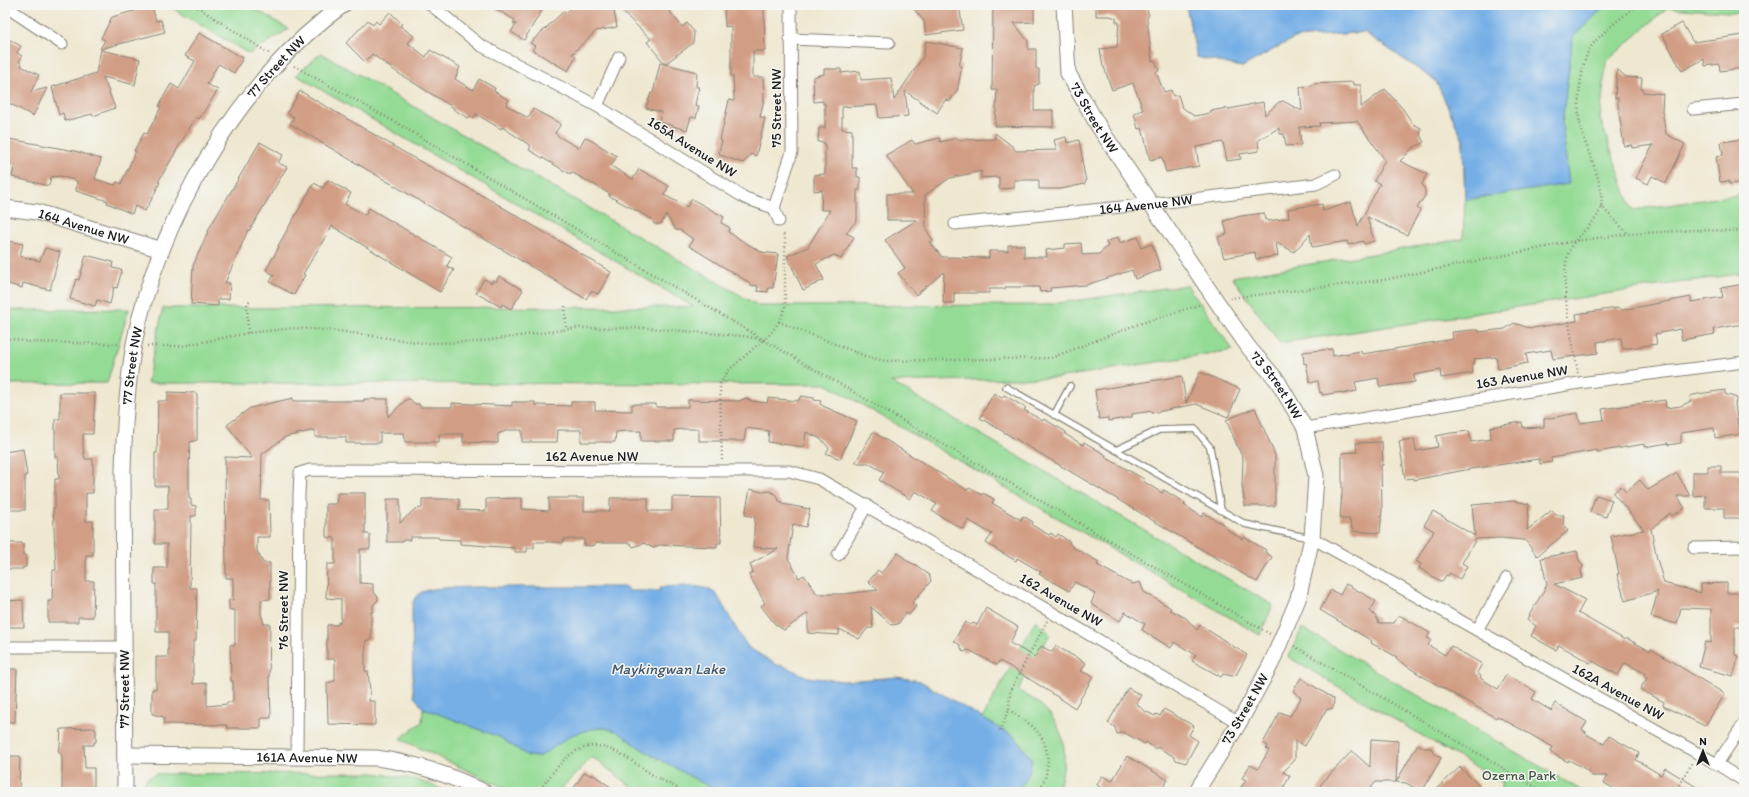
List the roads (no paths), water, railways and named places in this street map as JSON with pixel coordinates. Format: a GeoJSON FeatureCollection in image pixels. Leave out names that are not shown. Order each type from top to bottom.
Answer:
{"type":"FeatureCollection","features":[{"type":"Feature","properties":{"kind":"street","name":"77 Street NW"},"geometry":{"type":"LineString","coordinates":[[125,792],[123,464],[125,423],[134,344],[148,290],[162,250],[183,203],[205,162],[237,114],[280,60],[343,5]]}},
{"type":"Feature","properties":{"kind":"street","name":"165A Avenue NW"},"geometry":{"type":"LineString","coordinates":[[431,5],[480,45],[597,106],[745,198],[774,208]]}},
{"type":"Feature","properties":{"kind":"street","name":"75 Street NW"},"geometry":{"type":"LineString","coordinates":[[774,208],[792,152],[790,39],[791,5]]}},
{"type":"Feature","properties":{"kind":"street","name":"73 Street NW"},"geometry":{"type":"LineString","coordinates":[[1064,5],[1068,73],[1099,126],[1215,299],[1249,348],[1277,380],[1305,428],[1316,476],[1312,538],[1298,599],[1271,664],[1239,723],[1196,792]]}},
{"type":"Feature","properties":{"kind":"street"},"geometry":{"type":"LineString","coordinates":[[5,6],[62,44]]}},
{"type":"Feature","properties":{"kind":"street"},"geometry":{"type":"LineString","coordinates":[[790,39],[890,43]]}},
{"type":"Feature","properties":{"kind":"street"},"geometry":{"type":"LineString","coordinates":[[597,106],[619,57]]}},
{"type":"Feature","properties":{"kind":"street"},"geometry":{"type":"LineString","coordinates":[[1693,109],[1744,104]]}},
{"type":"Feature","properties":{"kind":"street","name":"164 Avenue NW"},"geometry":{"type":"LineString","coordinates":[[955,224],[1151,204],[1316,184],[1335,176]]}},
{"type":"Feature","properties":{"kind":"street","name":"164 Avenue NW"},"geometry":{"type":"LineString","coordinates":[[5,208],[37,212],[162,250]]}},
{"type":"Feature","properties":{"kind":"street"},"geometry":{"type":"LineString","coordinates":[[774,208],[779,221]]}},
{"type":"Feature","properties":{"kind":"street","name":"163 Avenue NW"},"geometry":{"type":"LineString","coordinates":[[1305,428],[1580,383],[1744,362]]}},
{"type":"Feature","properties":{"kind":"street","name":"162 Avenue NW"},"geometry":{"type":"LineString","coordinates":[[310,470],[789,471],[819,479],[867,505],[1239,723]]}},
{"type":"Feature","properties":{"kind":"street","name":"76 Street NW"},"geometry":{"type":"LineString","coordinates":[[297,756],[299,494],[300,474],[310,470]]}},
{"type":"Feature","properties":{"kind":"street"},"geometry":{"type":"LineString","coordinates":[[838,556],[867,505]]}},
{"type":"Feature","properties":{"kind":"street","name":"162A Avenue NW"},"geometry":{"type":"LineString","coordinates":[[1312,538],[1717,764],[1744,781]]}},
{"type":"Feature","properties":{"kind":"street"},"geometry":{"type":"LineString","coordinates":[[1694,548],[1744,548]]}},
{"type":"Feature","properties":{"kind":"street"},"geometry":{"type":"LineString","coordinates":[[1477,630],[1507,578]]}},
{"type":"Feature","properties":{"kind":"street"},"geometry":{"type":"LineString","coordinates":[[5,647],[124,647]]}},
{"type":"Feature","properties":{"kind":"street"},"geometry":{"type":"LineString","coordinates":[[1717,764],[1744,723]]}},
{"type":"Feature","properties":{"kind":"street","name":"161A Avenue NW"},"geometry":{"type":"LineString","coordinates":[[125,755],[349,756],[404,762],[450,776],[484,792]]}},
{"type":"Feature","properties":{"kind":"lane"},"geometry":{"type":"LineString","coordinates":[[1054,415],[1070,386]]}},
{"type":"Feature","properties":{"kind":"lane"},"geometry":{"type":"LineString","coordinates":[[1006,387],[1245,524],[1312,538]]}},
{"type":"Feature","properties":{"kind":"lane"},"geometry":{"type":"LineString","coordinates":[[1116,450],[1158,430],[1196,429],[1210,447],[1221,510]]}},
{"type":"Feature","properties":{"kind":"water"},"geometry":{"type":"Polygon","coordinates":[[[1186,5],[1606,5],[1573,37],[1562,123],[1569,184],[1465,200],[1463,140],[1436,81],[1364,32],[1294,38],[1242,67],[1197,57],[1186,5]]]}},
{"type":"Feature","properties":{"kind":"water","name":"Maykingwan Lake"},"geometry":{"type":"Polygon","coordinates":[[[683,586],[705,588],[717,595],[749,648],[779,666],[781,665],[808,677],[825,679],[845,681],[897,677],[920,681],[1016,738],[1032,760],[1028,774],[1021,786],[1013,792],[727,792],[702,783],[643,750],[618,732],[605,728],[591,729],[572,735],[542,755],[537,757],[528,756],[499,737],[423,708],[414,696],[412,608],[415,598],[424,591],[446,588],[627,587],[628,591],[660,591],[660,587],[683,586]]]}},
{"type":"Feature","properties":{"kind":"park label","name":"Ozerna Park"},"geometry":{"type":"Point","coordinates":[1519,775]}}]}
